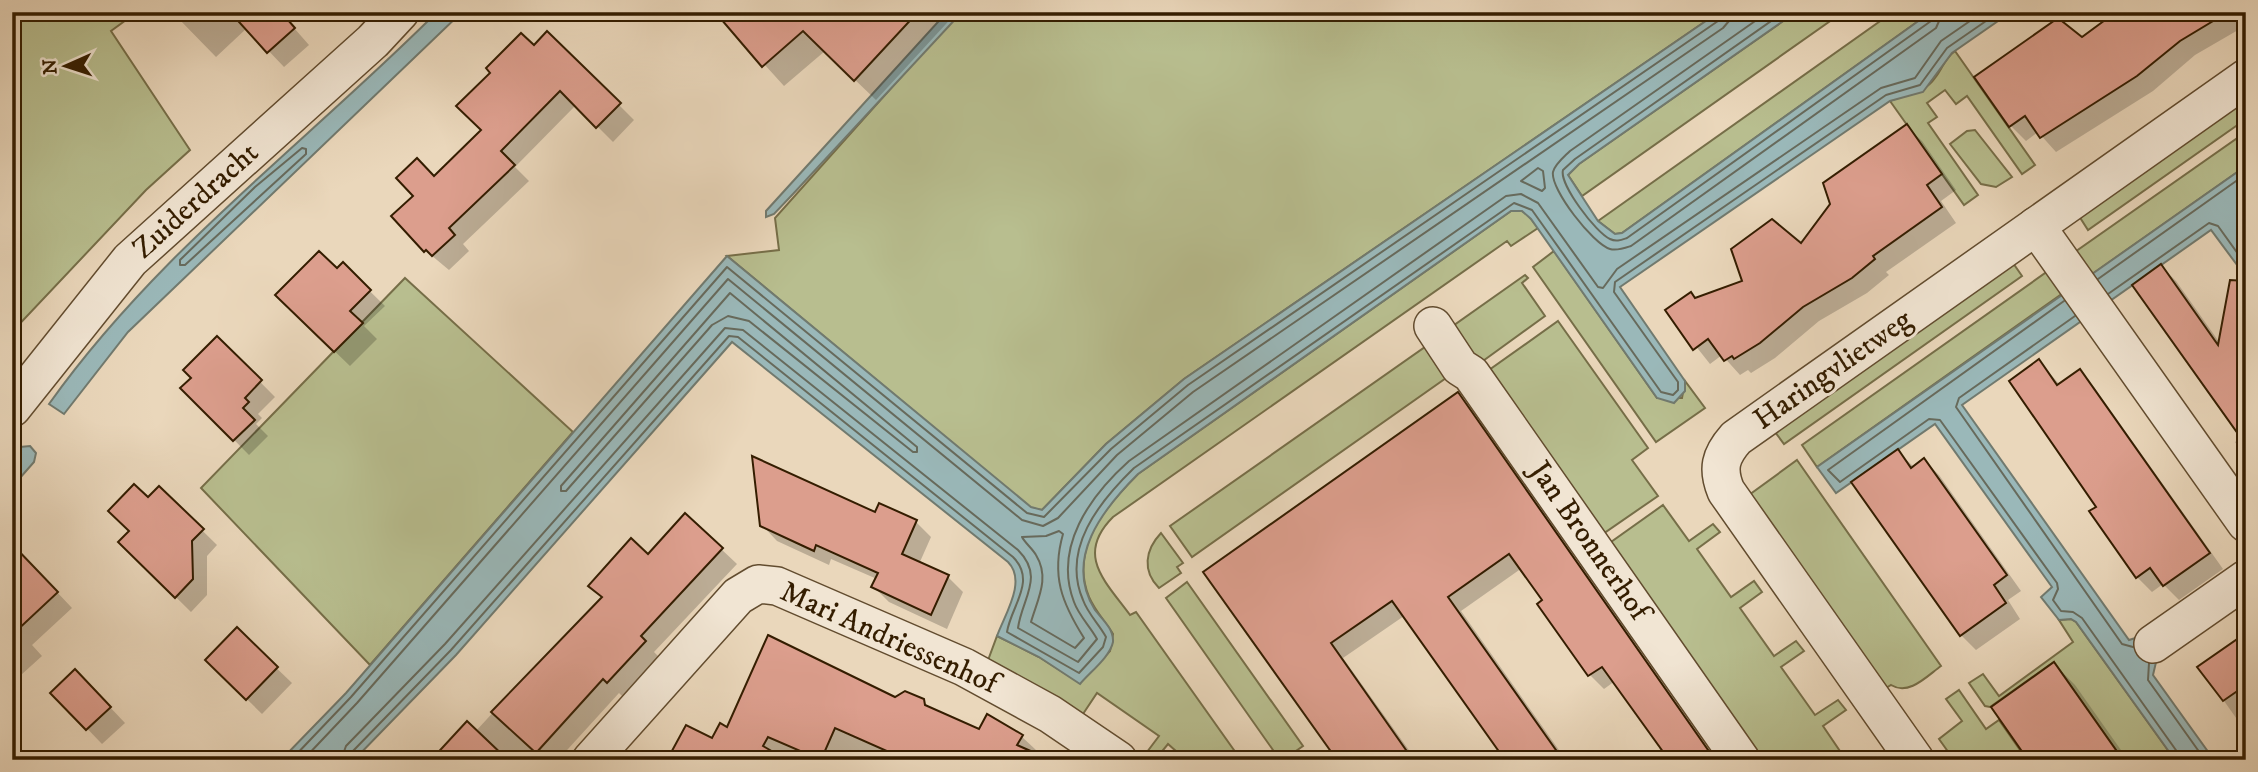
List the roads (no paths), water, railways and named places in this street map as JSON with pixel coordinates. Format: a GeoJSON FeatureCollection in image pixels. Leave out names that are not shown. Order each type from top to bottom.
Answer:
{"type":"FeatureCollection","features":[{"type":"Feature","properties":{"kind":"street","name":"Zuiderdracht"},"geometry":{"type":"LineString","coordinates":[[12,408],[130,260],[373,41],[400,12]]}},
{"type":"Feature","properties":{"kind":"street","name":"Haringvlietweg"},"geometry":{"type":"LineString","coordinates":[[1913,759],[1726,491],[1720,478],[1721,459],[1736,438],[2246,78]]}},
{"type":"Feature","properties":{"kind":"street"},"geometry":{"type":"LineString","coordinates":[[2036,226],[2246,523]]}},
{"type":"Feature","properties":{"kind":"street","name":"Jan Bronnerhof"},"geometry":{"type":"LineString","coordinates":[[1433,326],[1460,367],[1471,374],[1741,760]]}},
{"type":"Feature","properties":{"kind":"street"},"geometry":{"type":"LineString","coordinates":[[2153,644],[2246,579]]}},
{"type":"Feature","properties":{"kind":"street","name":"Mari Andriessenhof"},"geometry":{"type":"LineString","coordinates":[[591,760],[738,596],[758,584],[777,586],[964,667],[1050,714],[1118,760]]}},
{"type":"Feature","properties":{"kind":"water"},"geometry":{"type":"Polygon","coordinates":[[[437,12],[462,12],[128,332],[64,414],[49,404],[91,349],[185,248],[437,12]]]}},
{"type":"Feature","properties":{"kind":"water"},"geometry":{"type":"Polygon","coordinates":[[[947,12],[962,12],[774,214],[766,217],[766,211],[947,12]]]}},
{"type":"Feature","properties":{"kind":"water"},"geometry":{"type":"Polygon","coordinates":[[[1719,12],[1796,12],[1579,164],[1568,175],[1598,221],[1615,234],[1622,233],[1931,12],[2011,12],[1952,53],[1923,92],[1890,101],[1620,287],[1685,381],[1685,391],[1674,403],[1657,398],[1531,219],[1522,211],[1511,211],[1138,474],[1125,488],[1101,519],[1085,554],[1083,572],[1086,591],[1095,610],[1110,629],[1113,642],[1104,659],[1080,684],[1039,657],[997,636],[1015,588],[1013,570],[1008,562],[732,342],[456,655],[354,760],[281,760],[346,693],[727,256],[1031,507],[1042,510],[1106,444],[1184,379],[1719,12]]]}},
{"type":"Feature","properties":{"kind":"water"},"geometry":{"type":"Polygon","coordinates":[[[2246,166],[2246,204],[2240,208],[2246,216],[2246,277],[2211,230],[1962,405],[2129,640],[2142,636],[2157,658],[2153,675],[2214,760],[2175,760],[2076,622],[2071,619],[2059,620],[2041,597],[2052,587],[1935,424],[1836,493],[1817,467],[2246,166]]]}},
{"type":"Feature","properties":{"kind":"water"},"geometry":{"type":"Polygon","coordinates":[[[30,446],[36,453],[34,462],[12,487],[12,456],[20,447],[30,446]]]}}]}
